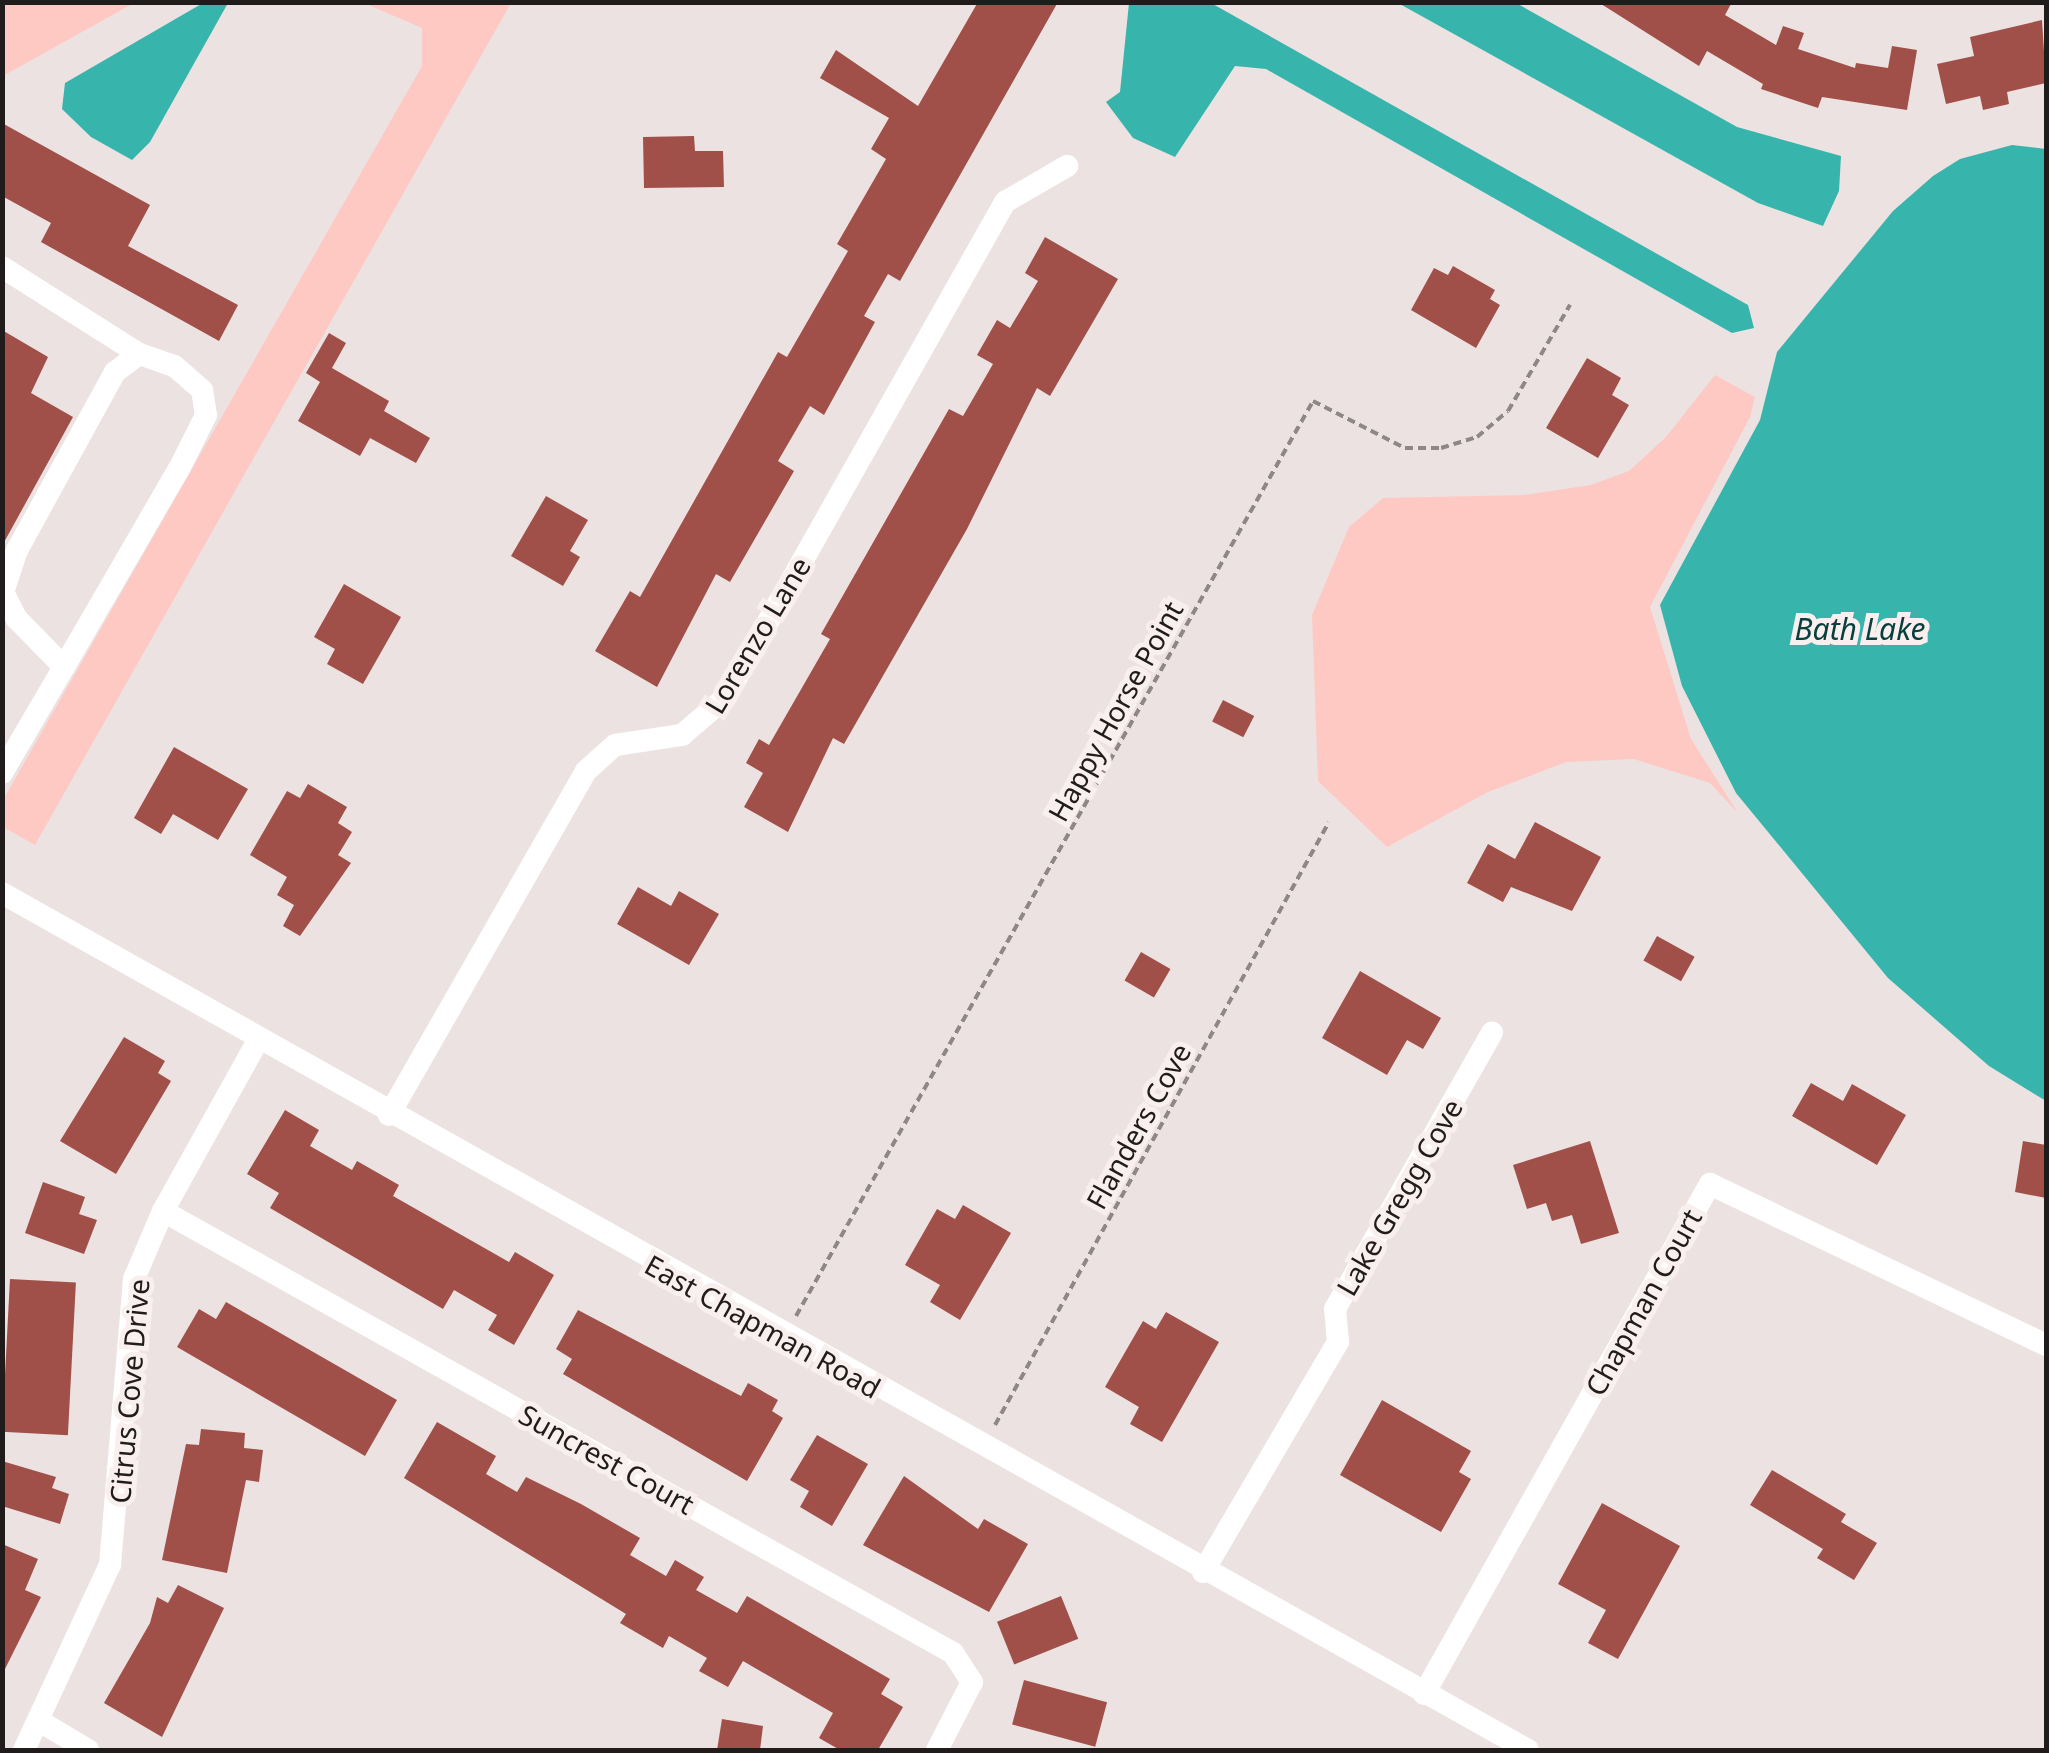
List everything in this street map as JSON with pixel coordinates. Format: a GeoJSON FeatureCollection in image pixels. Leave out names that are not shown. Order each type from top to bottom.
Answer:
{"type":"FeatureCollection","features":[{"type":"Feature","properties":{"kind":"street","name":"Lorenzo Lane"},"geometry":{"type":"LineString","coordinates":[[389,1115],[586,771],[615,744],[682,734],[726,698],[1004,202],[1067,166]]}},
{"type":"Feature","properties":{"kind":"street"},"geometry":{"type":"LineString","coordinates":[[2,267],[139,354],[174,366],[202,390],[206,415],[2,773]]}},
{"type":"Feature","properties":{"kind":"street"},"geometry":{"type":"LineString","coordinates":[[64,667],[16,618],[2,592],[17,550],[115,372],[139,354]]}},
{"type":"Feature","properties":{"kind":"street","name":"East Chapman Road"},"geometry":{"type":"LineString","coordinates":[[2,893],[784,1338],[1528,1750]]}},
{"type":"Feature","properties":{"kind":"street","name":"Lake Gregg Cove"},"geometry":{"type":"LineString","coordinates":[[1213,1578],[1338,1342],[1335,1309],[1492,1033]]}},
{"type":"Feature","properties":{"kind":"street","name":"Citrus Cove Drive"},"geometry":{"type":"LineString","coordinates":[[24,1750],[110,1565],[134,1279],[163,1211],[258,1040]]}},
{"type":"Feature","properties":{"kind":"street","name":"Chapman Court"},"geometry":{"type":"LineString","coordinates":[[1424,1694],[1710,1184],[2046,1345]]}},
{"type":"Feature","properties":{"kind":"street","name":"Suncrest Court"},"geometry":{"type":"LineString","coordinates":[[163,1211],[952,1653],[972,1682],[936,1750]]}},
{"type":"Feature","properties":{"kind":"street"},"geometry":{"type":"LineString","coordinates":[[40,1722],[88,1750]]}},
{"type":"Feature","properties":{"kind":"path","name":"Happy Horse Point"},"geometry":{"type":"LineString","coordinates":[[784,1338],[1313,401],[1404,448],[1440,448],[1476,438],[1508,411],[1570,304]]}},
{"type":"Feature","properties":{"kind":"path"},"geometry":{"type":"LineString","coordinates":[[2,647],[2,696]]}},
{"type":"Feature","properties":{"kind":"path","name":"Flanders Cove"},"geometry":{"type":"LineString","coordinates":[[982,1449],[1329,822]]}},
{"type":"Feature","properties":{"kind":"shaded area"},"geometry":{"type":"Polygon","coordinates":[[[3,2],[134,2],[134,3],[3,76],[3,2]]]}},
{"type":"Feature","properties":{"kind":"shaded area"},"geometry":{"type":"Polygon","coordinates":[[[364,3],[511,3],[35,845],[3,827],[3,800],[422,66],[422,28],[364,3]]]}},
{"type":"Feature","properties":{"kind":"shaded area"},"geometry":{"type":"Polygon","coordinates":[[[1715,375],[1755,397],[1750,417],[1650,607],[1691,739],[1738,813],[1710,783],[1634,759],[1566,762],[1488,792],[1387,847],[1318,781],[1312,615],[1349,527],[1383,498],[1525,495],[1591,485],[1629,471],[1666,437],[1715,375]]]}},
{"type":"Feature","properties":{"kind":"water"},"geometry":{"type":"Polygon","coordinates":[[[203,3],[228,3],[150,142],[132,160],[91,137],[62,109],[65,83],[203,3]]]}},
{"type":"Feature","properties":{"kind":"water"},"geometry":{"type":"Polygon","coordinates":[[[1129,3],[1211,3],[1748,305],[1754,328],[1732,333],[1266,69],[1235,66],[1175,157],[1133,138],[1106,102],[1120,92],[1129,3]]]}},
{"type":"Feature","properties":{"kind":"water"},"geometry":{"type":"Polygon","coordinates":[[[1398,3],[1516,3],[1737,127],[1841,156],[1839,191],[1823,226],[1758,203],[1398,3]]]}},
{"type":"Feature","properties":{"kind":"water","name":"Bath Lake"},"geometry":{"type":"Polygon","coordinates":[[[2012,145],[2046,149],[2046,1101],[1989,1066],[1888,978],[1736,793],[1682,686],[1660,605],[1760,420],[1777,352],[1893,211],[1933,176],[1960,159],[2012,145]]]}},
{"type":"Feature","properties":{"kind":"building"},"geometry":{"type":"Polygon","coordinates":[[[978,2],[1058,2],[900,281],[888,274],[864,316],[875,322],[824,415],[810,406],[778,461],[794,471],[730,582],[716,574],[657,687],[595,651],[630,591],[640,597],[778,352],[787,357],[848,251],[837,244],[886,159],[871,149],[889,118],[820,78],[836,50],[918,106],[978,2]]]}},
{"type":"Feature","properties":{"kind":"building"},"geometry":{"type":"Polygon","coordinates":[[[1598,2],[1732,2],[1725,15],[1776,45],[1783,26],[1804,33],[1798,49],[1855,68],[1856,63],[1888,68],[1892,46],[1917,50],[1907,110],[1822,97],[1818,108],[1761,89],[1763,84],[1707,51],[1699,66],[1598,2]]]}},
{"type":"Feature","properties":{"kind":"building"},"geometry":{"type":"Polygon","coordinates":[[[2042,20],[2046,83],[2007,92],[2009,104],[1983,110],[1980,96],[1946,104],[1937,64],[1974,56],[1970,37],[2042,20]]]}},
{"type":"Feature","properties":{"kind":"building"},"geometry":{"type":"Polygon","coordinates":[[[2,123],[150,205],[128,246],[238,305],[219,341],[41,242],[51,223],[2,196],[2,123]]]}},
{"type":"Feature","properties":{"kind":"building"},"geometry":{"type":"Polygon","coordinates":[[[694,136],[695,151],[723,151],[724,187],[644,188],[643,137],[694,136]]]}},
{"type":"Feature","properties":{"kind":"building"},"geometry":{"type":"Polygon","coordinates":[[[1045,237],[1118,279],[1050,396],[1037,388],[967,529],[844,744],[833,738],[788,832],[744,807],[763,773],[746,763],[759,739],[769,745],[830,639],[821,634],[949,409],[963,416],[993,364],[977,355],[997,320],[1010,328],[1038,281],[1025,273],[1045,237]]]}},
{"type":"Feature","properties":{"kind":"building"},"geometry":{"type":"Polygon","coordinates":[[[1453,266],[1495,290],[1490,299],[1500,305],[1476,348],[1411,310],[1434,268],[1448,275],[1453,266]]]}},
{"type":"Feature","properties":{"kind":"building"},"geometry":{"type":"Polygon","coordinates":[[[2,330],[48,357],[31,393],[73,417],[2,546],[2,330]]]}},
{"type":"Feature","properties":{"kind":"building"},"geometry":{"type":"Polygon","coordinates":[[[329,333],[346,343],[332,368],[389,401],[384,411],[430,438],[416,463],[370,438],[360,456],[298,421],[320,382],[306,373],[329,333]]]}},
{"type":"Feature","properties":{"kind":"building"},"geometry":{"type":"Polygon","coordinates":[[[1587,358],[1621,378],[1612,395],[1629,405],[1598,458],[1546,428],[1587,358]]]}},
{"type":"Feature","properties":{"kind":"building"},"geometry":{"type":"Polygon","coordinates":[[[546,496],[588,520],[570,551],[580,557],[563,586],[511,556],[546,496]]]}},
{"type":"Feature","properties":{"kind":"building"},"geometry":{"type":"Polygon","coordinates":[[[344,584],[401,617],[363,684],[327,664],[335,649],[314,637],[344,584]]]}},
{"type":"Feature","properties":{"kind":"building"},"geometry":{"type":"Polygon","coordinates":[[[1223,700],[1254,716],[1243,737],[1212,721],[1223,700]]]}},
{"type":"Feature","properties":{"kind":"building"},"geometry":{"type":"Polygon","coordinates":[[[174,747],[248,789],[218,840],[173,814],[161,834],[134,818],[174,747]]]}},
{"type":"Feature","properties":{"kind":"building"},"geometry":{"type":"Polygon","coordinates":[[[308,784],[347,807],[338,823],[352,832],[338,855],[351,863],[300,936],[283,926],[294,905],[277,895],[287,877],[250,855],[287,791],[300,798],[308,784]]]}},
{"type":"Feature","properties":{"kind":"building"},"geometry":{"type":"Polygon","coordinates":[[[1535,822],[1601,857],[1572,911],[1511,887],[1503,902],[1467,883],[1488,844],[1515,859],[1535,822]]]}},
{"type":"Feature","properties":{"kind":"building"},"geometry":{"type":"Polygon","coordinates":[[[638,887],[671,906],[679,891],[719,914],[689,965],[617,924],[638,887]]]}},
{"type":"Feature","properties":{"kind":"building"},"geometry":{"type":"Polygon","coordinates":[[[1657,936],[1695,957],[1681,981],[1643,960],[1657,936]]]}},
{"type":"Feature","properties":{"kind":"building"},"geometry":{"type":"Polygon","coordinates":[[[1141,952],[1170,969],[1154,998],[1124,981],[1141,952]]]}},
{"type":"Feature","properties":{"kind":"building"},"geometry":{"type":"Polygon","coordinates":[[[1360,971],[1441,1018],[1423,1049],[1407,1040],[1387,1075],[1322,1038],[1360,971]]]}},
{"type":"Feature","properties":{"kind":"building"},"geometry":{"type":"Polygon","coordinates":[[[124,1037],[165,1061],[158,1073],[171,1081],[116,1174],[60,1141],[124,1037]]]}},
{"type":"Feature","properties":{"kind":"building"},"geometry":{"type":"Polygon","coordinates":[[[1811,1083],[1843,1101],[1852,1084],[1906,1115],[1877,1165],[1792,1116],[1811,1083]]]}},
{"type":"Feature","properties":{"kind":"building"},"geometry":{"type":"Polygon","coordinates":[[[285,1110],[319,1130],[310,1146],[352,1170],[357,1161],[399,1185],[393,1196],[509,1262],[515,1252],[554,1275],[514,1345],[488,1330],[497,1315],[454,1290],[443,1309],[270,1208],[279,1193],[247,1174],[285,1110]]]}},
{"type":"Feature","properties":{"kind":"building"},"geometry":{"type":"Polygon","coordinates":[[[1590,1141],[1619,1233],[1581,1244],[1572,1215],[1552,1221],[1546,1203],[1527,1209],[1513,1165],[1590,1141]]]}},
{"type":"Feature","properties":{"kind":"building"},"geometry":{"type":"Polygon","coordinates":[[[2023,1141],[2046,1145],[2046,1198],[2015,1192],[2023,1141]]]}},
{"type":"Feature","properties":{"kind":"building"},"geometry":{"type":"Polygon","coordinates":[[[43,1182],[85,1197],[79,1214],[97,1220],[84,1254],[25,1233],[43,1182]]]}},
{"type":"Feature","properties":{"kind":"building"},"geometry":{"type":"Polygon","coordinates":[[[963,1205],[1011,1233],[960,1320],[930,1302],[940,1285],[905,1265],[937,1209],[955,1219],[963,1205]]]}},
{"type":"Feature","properties":{"kind":"building"},"geometry":{"type":"Polygon","coordinates":[[[10,1279],[76,1282],[68,1435],[2,1432],[10,1279]]]}},
{"type":"Feature","properties":{"kind":"building"},"geometry":{"type":"Polygon","coordinates":[[[226,1302],[397,1400],[365,1456],[177,1347],[199,1309],[216,1319],[226,1302]]]}},
{"type":"Feature","properties":{"kind":"building"},"geometry":{"type":"Polygon","coordinates":[[[578,1310],[741,1396],[748,1383],[778,1400],[772,1411],[783,1418],[747,1481],[563,1374],[572,1359],[556,1349],[578,1310]]]}},
{"type":"Feature","properties":{"kind":"building"},"geometry":{"type":"Polygon","coordinates":[[[1166,1312],[1219,1342],[1162,1442],[1130,1424],[1139,1407],[1105,1387],[1143,1321],[1156,1329],[1166,1312]]]}},
{"type":"Feature","properties":{"kind":"building"},"geometry":{"type":"Polygon","coordinates":[[[1382,1400],[1471,1451],[1459,1472],[1471,1479],[1441,1532],[1340,1475],[1382,1400]]]}},
{"type":"Feature","properties":{"kind":"building"},"geometry":{"type":"Polygon","coordinates":[[[437,1422],[496,1456],[486,1474],[517,1492],[526,1477],[581,1504],[640,1538],[630,1555],[666,1576],[675,1560],[704,1577],[696,1590],[737,1613],[747,1596],[890,1679],[881,1694],[903,1707],[878,1750],[840,1750],[819,1738],[833,1713],[743,1661],[728,1687],[699,1671],[707,1658],[669,1636],[663,1648],[620,1623],[626,1614],[404,1478],[437,1422]]]}},
{"type":"Feature","properties":{"kind":"building"},"geometry":{"type":"Polygon","coordinates":[[[201,1429],[245,1433],[244,1448],[263,1450],[259,1482],[246,1480],[227,1573],[162,1560],[186,1444],[199,1445],[201,1429]]]}},
{"type":"Feature","properties":{"kind":"building"},"geometry":{"type":"Polygon","coordinates":[[[817,1435],[868,1464],[832,1526],[800,1507],[809,1491],[790,1480],[817,1435]]]}},
{"type":"Feature","properties":{"kind":"building"},"geometry":{"type":"Polygon","coordinates":[[[2,1461],[56,1477],[52,1488],[69,1494],[60,1524],[2,1506],[2,1461]]]}},
{"type":"Feature","properties":{"kind":"building"},"geometry":{"type":"Polygon","coordinates":[[[1772,1470],[1846,1514],[1841,1522],[1877,1543],[1854,1580],[1817,1558],[1823,1549],[1750,1505],[1772,1470]]]}},
{"type":"Feature","properties":{"kind":"building"},"geometry":{"type":"Polygon","coordinates":[[[904,1476],[978,1529],[984,1519],[1028,1544],[989,1612],[863,1545],[904,1476]]]}},
{"type":"Feature","properties":{"kind":"building"},"geometry":{"type":"Polygon","coordinates":[[[1602,1503],[1680,1546],[1618,1659],[1588,1643],[1606,1610],[1558,1584],[1602,1503]]]}},
{"type":"Feature","properties":{"kind":"building"},"geometry":{"type":"Polygon","coordinates":[[[2,1544],[38,1559],[25,1590],[41,1597],[2,1675],[2,1544]]]}},
{"type":"Feature","properties":{"kind":"building"},"geometry":{"type":"Polygon","coordinates":[[[178,1585],[224,1608],[162,1737],[104,1703],[150,1623],[157,1597],[168,1603],[178,1585]]]}},
{"type":"Feature","properties":{"kind":"building"},"geometry":{"type":"Polygon","coordinates":[[[1061,1596],[1078,1639],[1014,1664],[997,1622],[1061,1596]]]}},
{"type":"Feature","properties":{"kind":"building"},"geometry":{"type":"Polygon","coordinates":[[[1024,1680],[1107,1702],[1095,1747],[1012,1724],[1024,1680]]]}},
{"type":"Feature","properties":{"kind":"building"},"geometry":{"type":"Polygon","coordinates":[[[722,1719],[763,1726],[760,1750],[717,1750],[722,1719]]]}}]}
